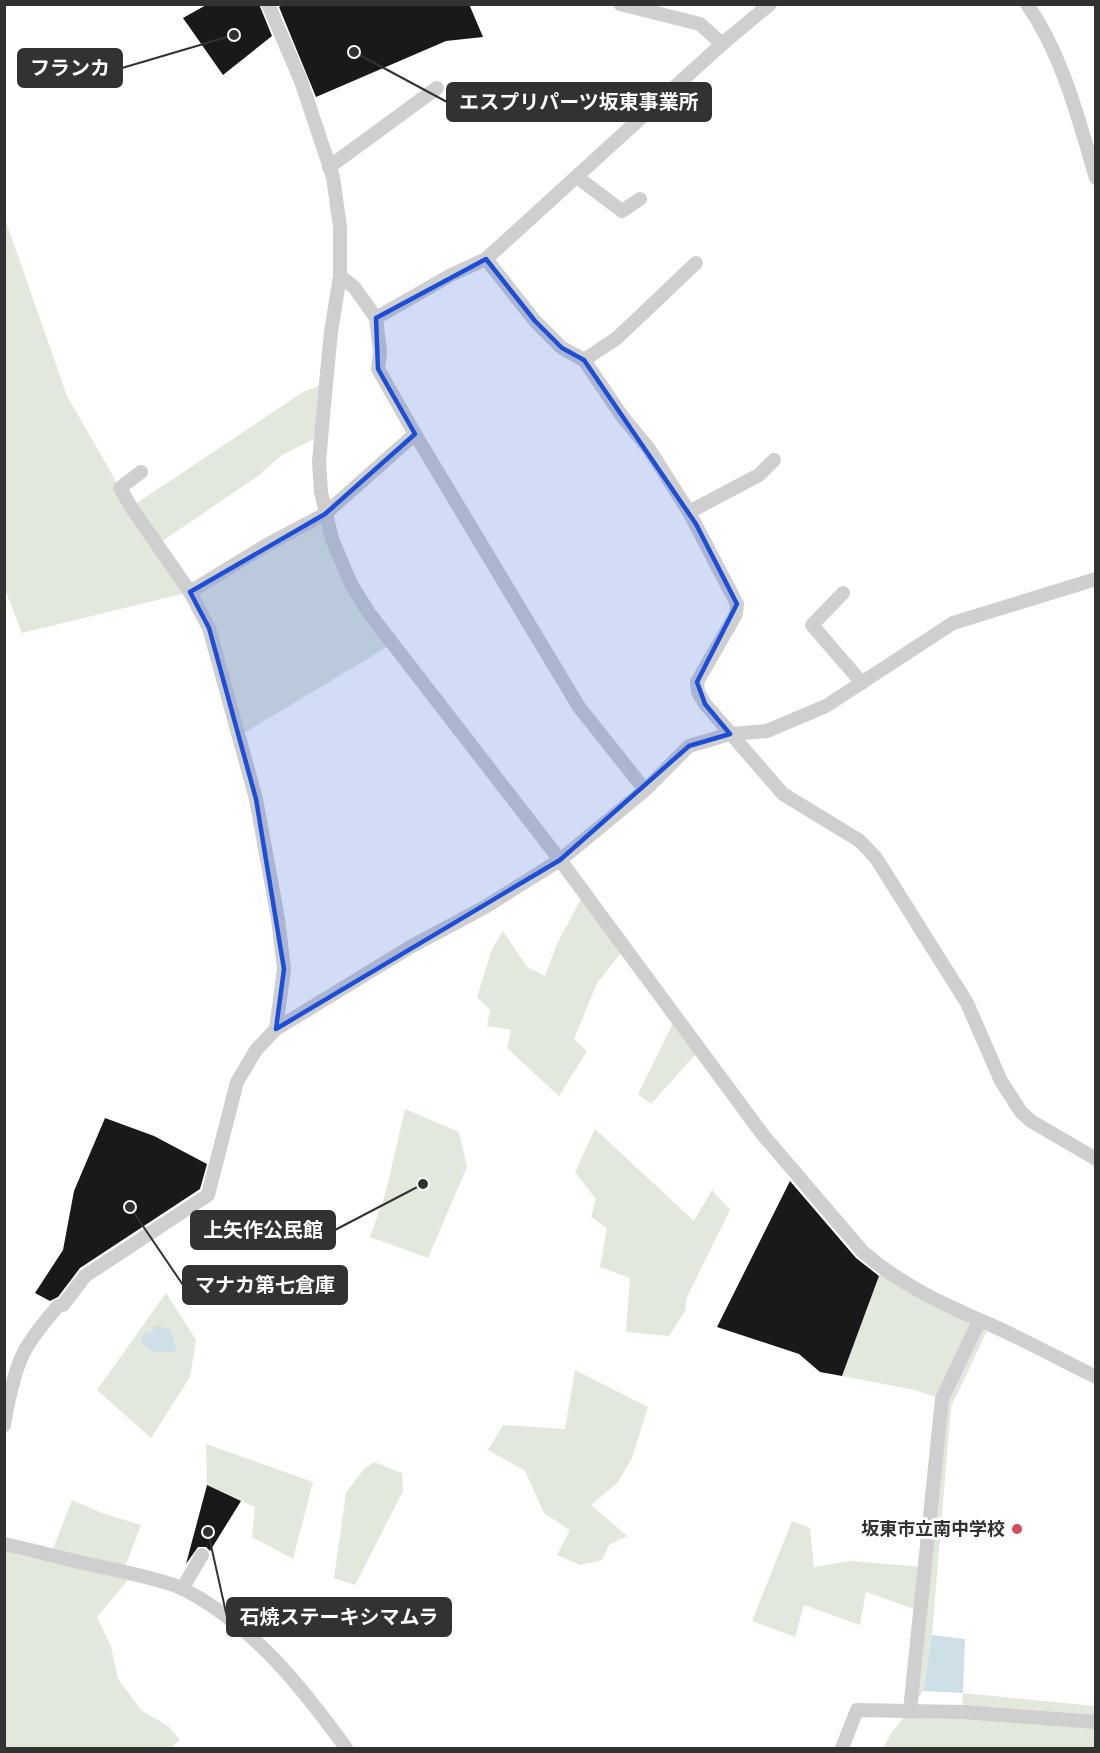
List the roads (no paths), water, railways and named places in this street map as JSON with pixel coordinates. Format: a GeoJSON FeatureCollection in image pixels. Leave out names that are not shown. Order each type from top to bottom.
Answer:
{"type":"FeatureCollection","features":[{"type":"Feature","properties":{"kind":"street"},"geometry":{"type":"LineString","coordinates":[[620,4],[700,24],[722,44]]}},
{"type":"Feature","properties":{"kind":"street"},"geometry":{"type":"LineString","coordinates":[[376,318],[451,275],[486,260],[722,44],[770,4]]}},
{"type":"Feature","properties":{"kind":"street"},"geometry":{"type":"LineString","coordinates":[[1027,4],[1036,17],[1067,81],[1095,178]]}},
{"type":"Feature","properties":{"kind":"street"},"geometry":{"type":"LineString","coordinates":[[274,7],[333,177],[340,227],[340,276],[331,332],[319,462],[321,492],[332,539],[346,574],[369,613],[560,860],[763,1135],[863,1252],[882,1268],[928,1297],[1095,1377]]}},
{"type":"Feature","properties":{"kind":"street"},"geometry":{"type":"LineString","coordinates":[[329,167],[437,88]]}},
{"type":"Feature","properties":{"kind":"street"},"geometry":{"type":"LineString","coordinates":[[577,177],[622,211],[640,199]]}},
{"type":"Feature","properties":{"kind":"street"},"geometry":{"type":"LineString","coordinates":[[486,260],[536,321],[562,348],[584,360],[622,416],[649,449],[689,512],[737,604],[736,614],[697,682],[698,692],[705,704],[783,794],[860,841],[876,858],[967,1003],[1001,1081],[1021,1112],[1030,1121],[1095,1159]]}},
{"type":"Feature","properties":{"kind":"street"},"geometry":{"type":"LineString","coordinates":[[584,360],[617,338],[696,263]]}},
{"type":"Feature","properties":{"kind":"street"},"geometry":{"type":"LineString","coordinates":[[340,276],[354,287],[376,318],[380,351],[378,369],[415,434],[579,707],[645,790]]}},
{"type":"Feature","properties":{"kind":"street"},"geometry":{"type":"LineString","coordinates":[[190,592],[264,546],[325,514],[415,434]]}},
{"type":"Feature","properties":{"kind":"street"},"geometry":{"type":"LineString","coordinates":[[689,512],[759,475],[774,460]]}},
{"type":"Feature","properties":{"kind":"street"},"geometry":{"type":"LineString","coordinates":[[141,472],[120,488],[130,507],[190,592],[209,628],[256,799],[278,919],[284,969],[276,1029]]}},
{"type":"Feature","properties":{"kind":"street"},"geometry":{"type":"LineString","coordinates":[[4,1425],[6,1409],[24,1353],[58,1306],[63,1305],[85,1276],[208,1195],[237,1082],[256,1050],[276,1029],[412,946],[485,907],[560,860],[645,790],[689,746],[730,734],[767,731],[826,706],[952,623],[1095,579]]}},
{"type":"Feature","properties":{"kind":"street"},"geometry":{"type":"LineString","coordinates":[[843,593],[812,625],[862,683]]}},
{"type":"Feature","properties":{"kind":"street"},"geometry":{"type":"LineString","coordinates":[[910,1710],[942,1399],[979,1321]]}},
{"type":"Feature","properties":{"kind":"street"},"geometry":{"type":"LineString","coordinates":[[4,1544],[47,1553],[182,1589],[210,1605],[250,1636],[297,1686],[346,1749]]}},
{"type":"Feature","properties":{"kind":"street"},"geometry":{"type":"LineString","coordinates":[[182,1589],[202,1555]]}},
{"type":"Feature","properties":{"kind":"street"},"geometry":{"type":"LineString","coordinates":[[842,1749],[857,1710],[962,1712],[1095,1722]]}},
{"type":"Feature","properties":{"kind":"place","name":"フランカ"},"geometry":{"type":"Point","coordinates":[234,35]}},
{"type":"Feature","properties":{"kind":"place","name":"エスプリパーツ坂東事業所"},"geometry":{"type":"Point","coordinates":[354,52]}},
{"type":"Feature","properties":{"kind":"place","name":"上矢作公民館"},"geometry":{"type":"Point","coordinates":[423,1184]}},
{"type":"Feature","properties":{"kind":"place","name":"マナカ第七倉庫"},"geometry":{"type":"Point","coordinates":[130,1207]}},
{"type":"Feature","properties":{"kind":"place","name":"坂東市立南中学校"},"geometry":{"type":"Point","coordinates":[1017,1529]}},
{"type":"Feature","properties":{"kind":"place","name":"石焼ステーキシマムラ"},"geometry":{"type":"Point","coordinates":[208,1532]}}]}
